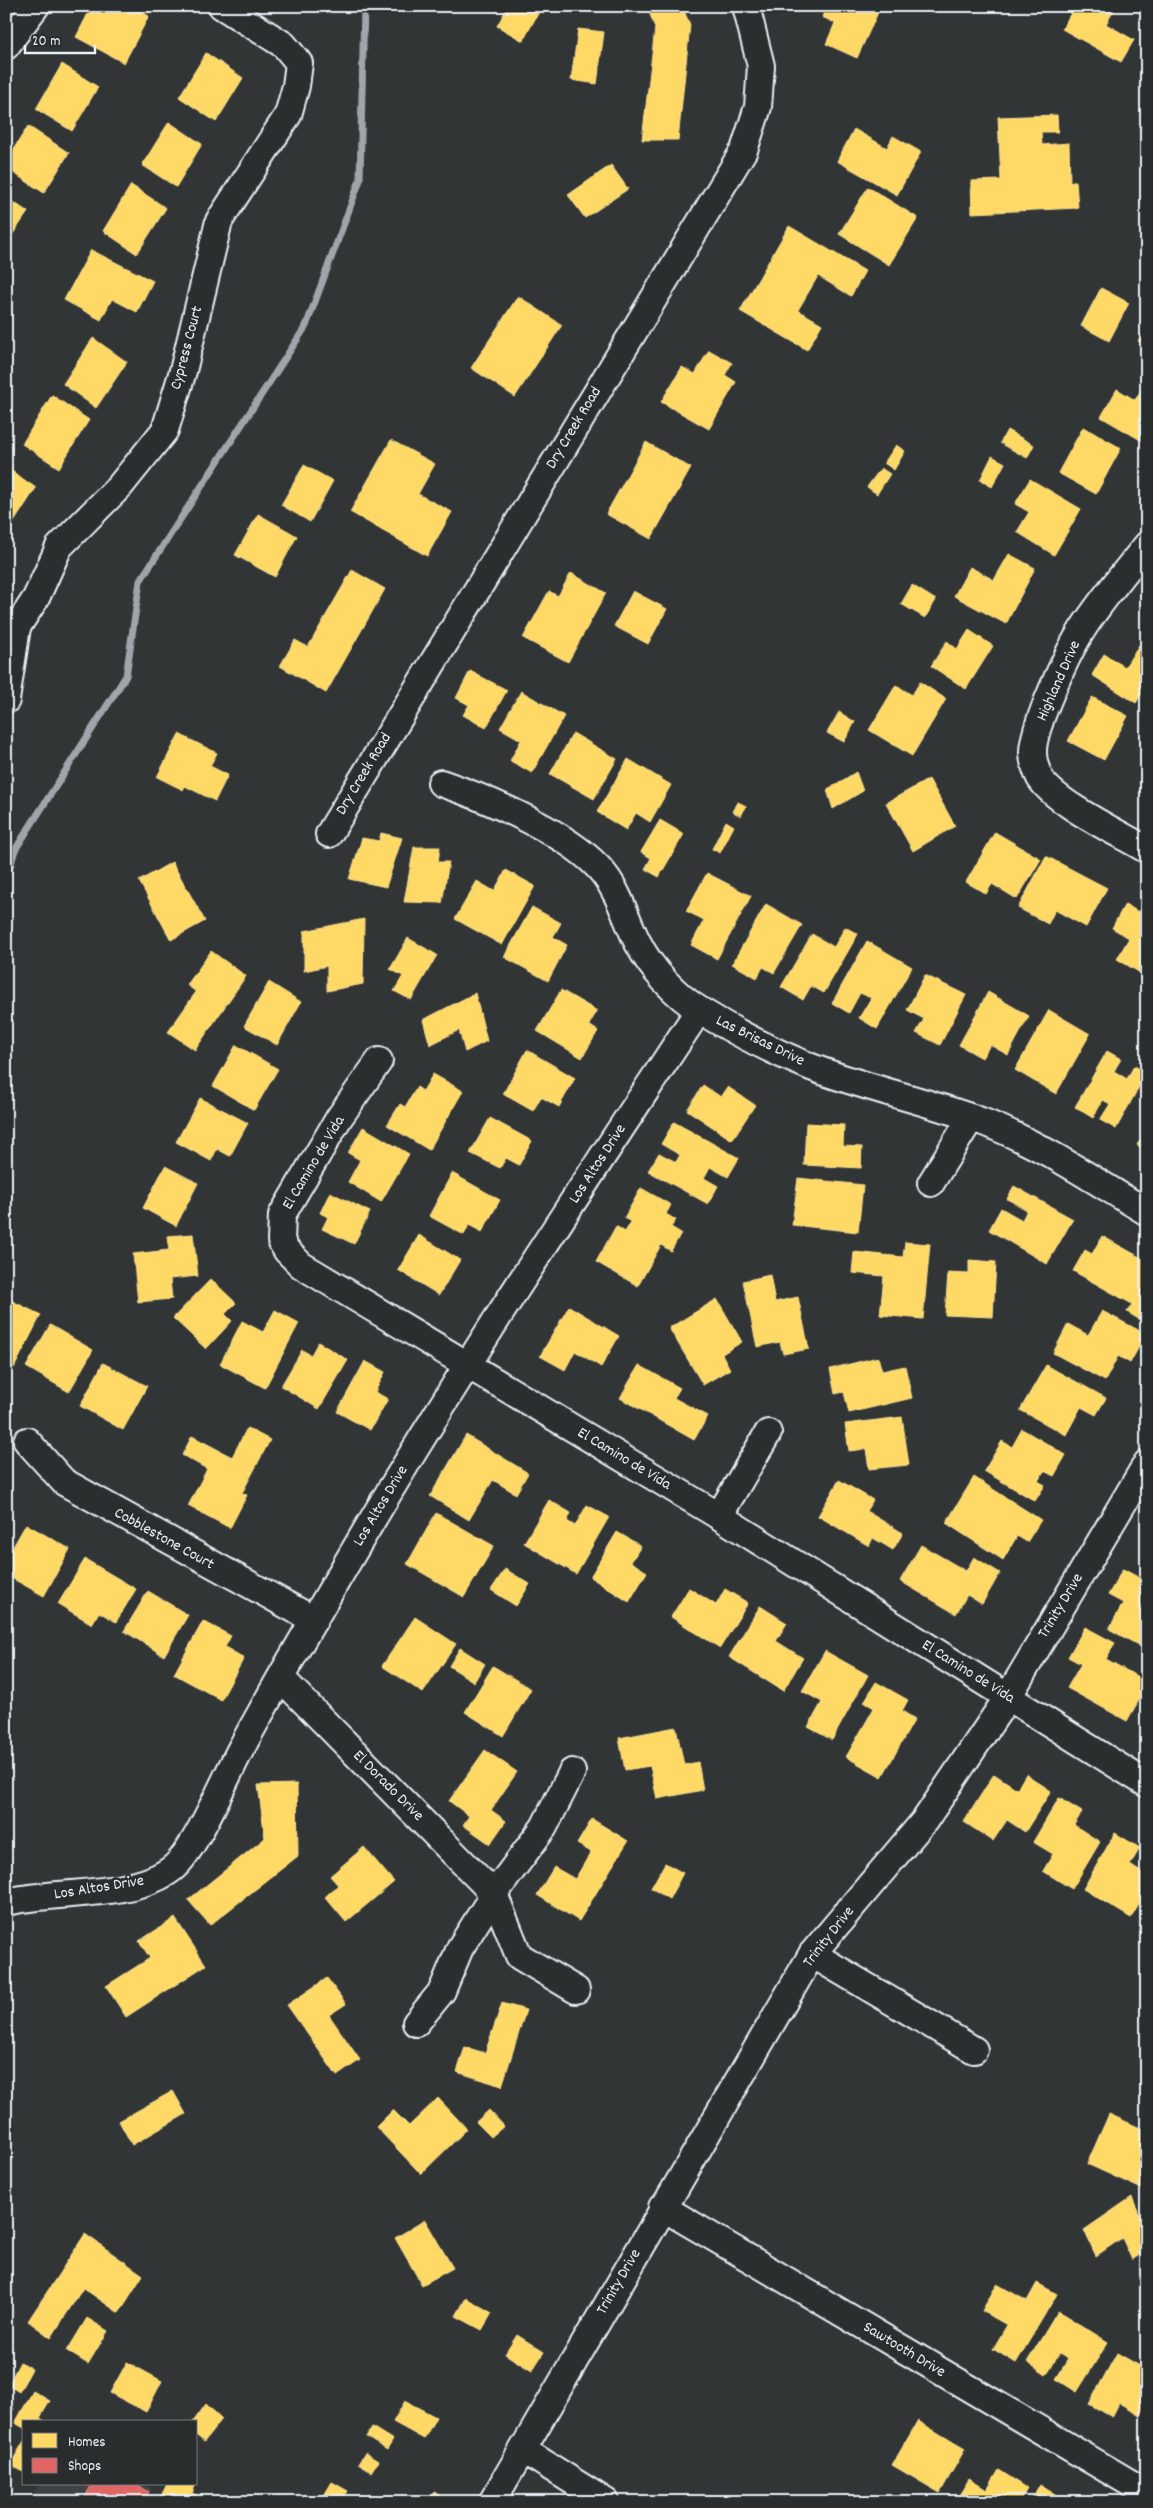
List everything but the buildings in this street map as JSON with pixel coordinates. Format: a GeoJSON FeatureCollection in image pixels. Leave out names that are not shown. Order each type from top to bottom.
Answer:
{"type":"FeatureCollection","features":[{"type":"Feature","properties":{"kind":"street"},"geometry":{"type":"LineString","coordinates":[[6,46],[36,6]]}},
{"type":"Feature","properties":{"kind":"street","name":"Cypress Court"},"geometry":{"type":"LineString","coordinates":[[6,700],[17,627],[36,598],[59,548],[120,486],[165,430],[183,372],[219,221],[288,115],[296,86],[299,63],[284,45],[222,6]]}},
{"type":"Feature","properties":{"kind":"street","name":"Dry Creek Road"},"geometry":{"type":"LineString","coordinates":[[329,834],[744,150],[758,108],[761,66],[746,6]]}},
{"type":"Feature","properties":{"kind":"street","name":"Highland Drive"},"geometry":{"type":"LineString","coordinates":[[1147,545],[1083,629],[1066,659],[1035,739],[1033,752],[1040,778],[1052,792],[1147,850]]}},
{"type":"Feature","properties":{"kind":"street","name":"Las Brisas Drive"},"geometry":{"type":"LineString","coordinates":[[441,783],[504,808],[551,833],[585,855],[604,873],[615,891],[638,944],[655,968],[679,994],[699,1010],[812,1067],[988,1124],[1039,1149],[1147,1212]]}},
{"type":"Feature","properties":{"kind":"street","name":"Los Altos Drive"},"geometry":{"type":"LineString","coordinates":[[6,1902],[136,1885],[159,1877],[172,1869],[188,1851],[243,1744],[314,1620],[466,1364],[699,1010]]}},
{"type":"Feature","properties":{"kind":"street","name":"El Camino de Vida"},"geometry":{"type":"LineString","coordinates":[[378,1061],[339,1118],[287,1204],[282,1215],[281,1241],[287,1251],[302,1265],[719,1516],[1147,1784]]}},
{"type":"Feature","properties":{"kind":"street"},"geometry":{"type":"LineString","coordinates":[[931,1183],[971,1118]]}},
{"type":"Feature","properties":{"kind":"street"},"geometry":{"type":"LineString","coordinates":[[719,1516],[768,1433]]}},
{"type":"Feature","properties":{"kind":"street","name":"Cobblestone Court"},"geometry":{"type":"LineString","coordinates":[[27,1441],[64,1482],[186,1552],[314,1620]]}},
{"type":"Feature","properties":{"kind":"street","name":"Trinity Drive"},"geometry":{"type":"LineString","coordinates":[[492,2502],[662,2207],[812,1954],[925,1820],[1008,1697],[1147,1463]]}},
{"type":"Feature","properties":{"kind":"street","name":"El Dorado Drive"},"geometry":{"type":"LineString","coordinates":[[281,1678],[494,1894],[519,1956],[576,1990]]}},
{"type":"Feature","properties":{"kind":"street"},"geometry":{"type":"LineString","coordinates":[[416,2023],[442,1990],[460,1948],[494,1894],[544,1827],[572,1772]]}},
{"type":"Feature","properties":{"kind":"street"},"geometry":{"type":"LineString","coordinates":[[812,1954],[974,2050]]}},
{"type":"Feature","properties":{"kind":"street","name":"Sawtooth Drive"},"geometry":{"type":"LineString","coordinates":[[662,2207],[1147,2493]]}},
{"type":"Feature","properties":{"kind":"street"},"geometry":{"type":"LineString","coordinates":[[523,2450],[606,2502]]}},
{"type":"Feature","properties":{"kind":"shaded area"},"geometry":{"type":"Polygon","coordinates":[[[38,2486],[148,2486],[152,2489],[144,2502],[28,2502],[38,2486]]]}},
{"type":"Feature","properties":{"kind":"waterway"},"geometry":{"type":"LineString","coordinates":[[6,880],[15,850],[126,676],[140,581],[306,326],[360,180],[364,6]]}}]}
